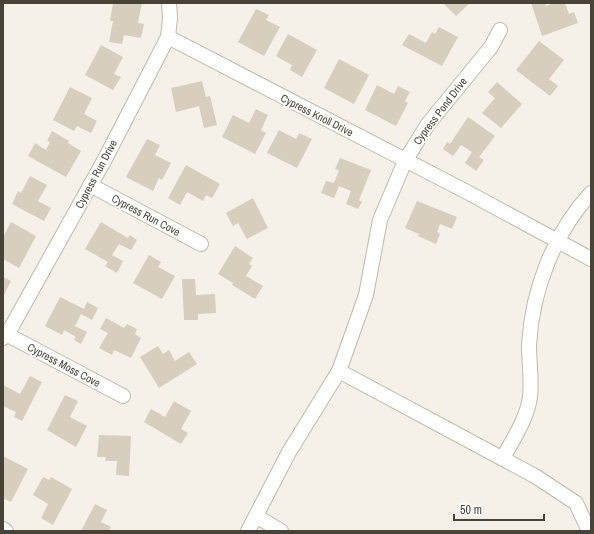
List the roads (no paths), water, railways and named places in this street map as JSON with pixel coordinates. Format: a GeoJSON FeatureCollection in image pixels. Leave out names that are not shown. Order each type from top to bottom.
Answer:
{"type":"FeatureCollection","features":[{"type":"Feature","properties":{"kind":"street","name":"Cypress Run Drive"},"geometry":{"type":"LineString","coordinates":[[5,336],[90,185],[168,37],[170,18],[169,3]]}},
{"type":"Feature","properties":{"kind":"street","name":"Cypress Pond Drive"},"geometry":{"type":"LineString","coordinates":[[248,531],[289,452],[339,371],[366,295],[380,220],[405,161],[428,124],[490,47],[500,30]]}},
{"type":"Feature","properties":{"kind":"street","name":"Cypress Knoll Drive"},"geometry":{"type":"LineString","coordinates":[[168,37],[467,192],[591,259]]}},
{"type":"Feature","properties":{"kind":"street","name":"Cypress Run Cove"},"geometry":{"type":"LineString","coordinates":[[90,185],[201,244]]}},
{"type":"Feature","properties":{"kind":"street"},"geometry":{"type":"LineString","coordinates":[[503,458],[524,417],[530,398],[529,345],[534,304],[551,255],[558,241],[574,212],[591,192]]}},
{"type":"Feature","properties":{"kind":"street","name":"Cypress Moss Cove"},"geometry":{"type":"LineString","coordinates":[[5,336],[123,396]]}},
{"type":"Feature","properties":{"kind":"street"},"geometry":{"type":"LineString","coordinates":[[339,371],[535,476],[576,503],[589,531]]}},
{"type":"Feature","properties":{"kind":"street"},"geometry":{"type":"LineString","coordinates":[[256,516],[281,531]]}}]}
